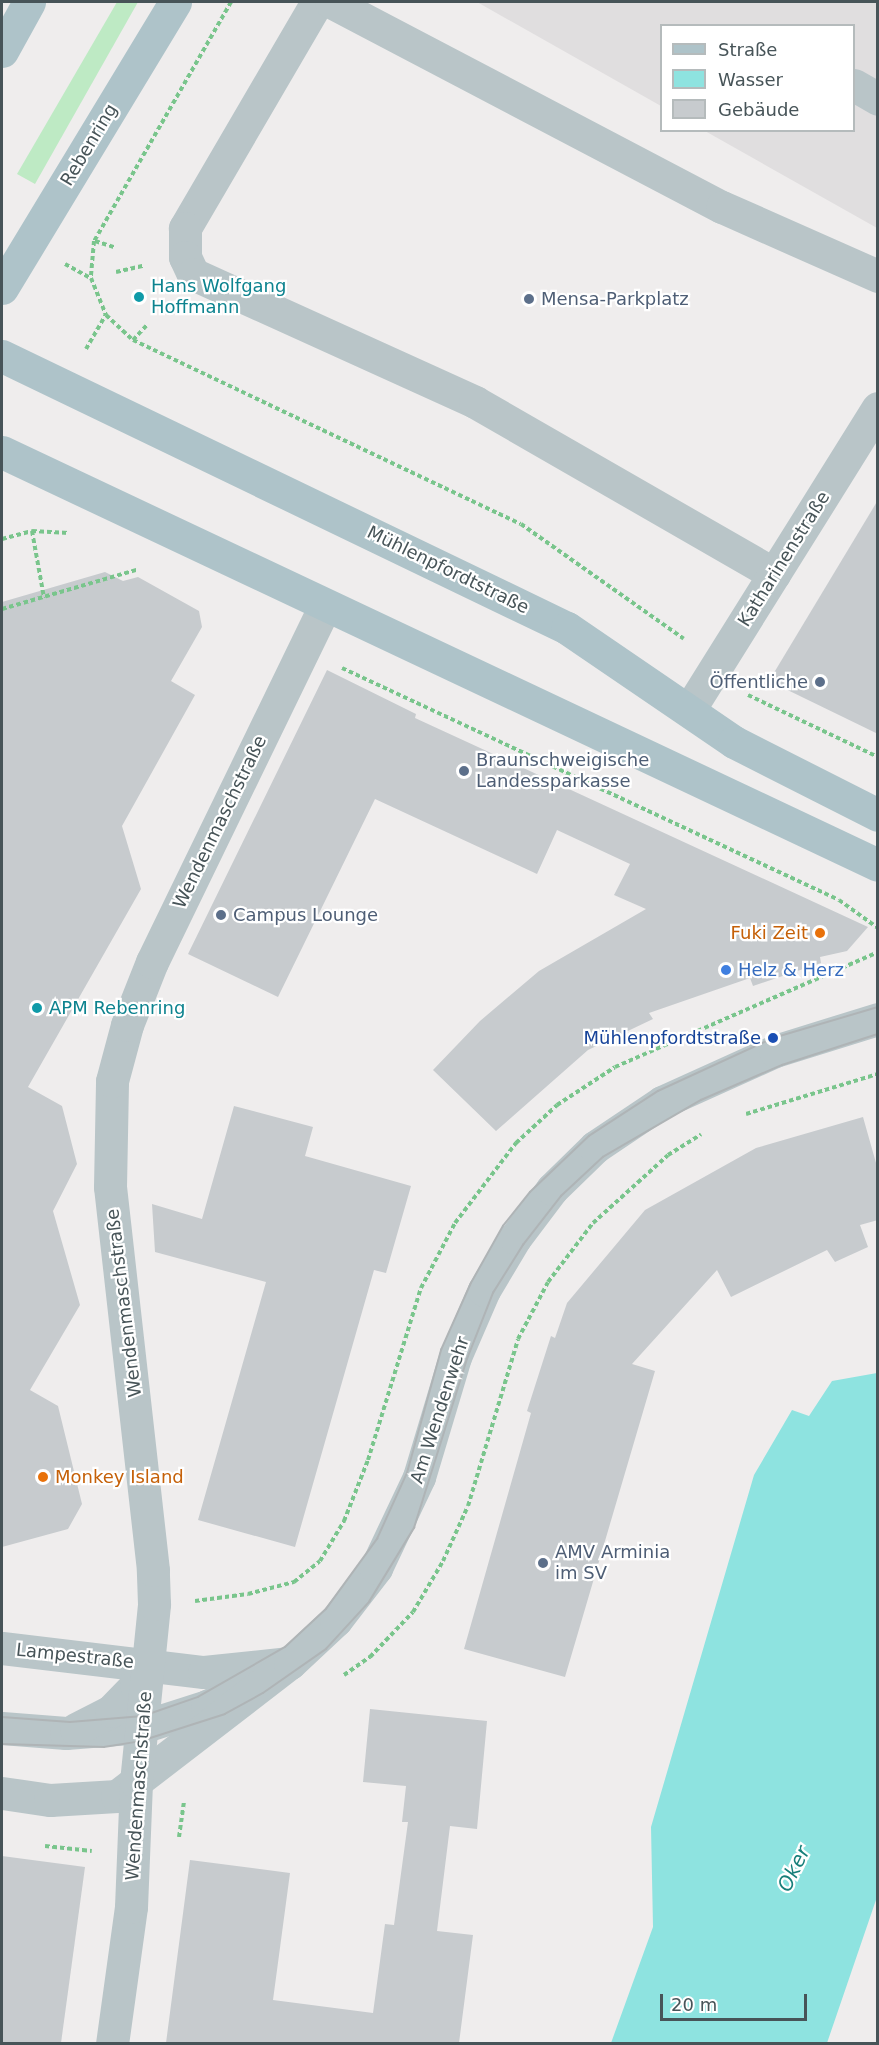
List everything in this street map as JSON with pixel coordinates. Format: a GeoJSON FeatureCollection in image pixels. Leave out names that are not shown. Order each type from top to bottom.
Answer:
{"type":"FeatureCollection","features":[{"type":"Feature","properties":{"kind":"main road"},"geometry":{"type":"LineString","coordinates":[[2,51],[29,2]]}},
{"type":"Feature","properties":{"kind":"main road","name":"Rebenring"},"geometry":{"type":"LineString","coordinates":[[2,288],[175,2]]}},
{"type":"Feature","properties":{"kind":"main road","name":"Mühlenpfordtstraße"},"geometry":{"type":"LineString","coordinates":[[2,356],[556,623],[773,765],[878,815]]}},
{"type":"Feature","properties":{"kind":"main road"},"geometry":{"type":"LineString","coordinates":[[2,452],[878,865]]}},
{"type":"Feature","properties":{"kind":"street"},"geometry":{"type":"LineString","coordinates":[[317,2],[185,228],[185,257],[193,274],[476,402],[774,574]]}},
{"type":"Feature","properties":{"kind":"street"},"geometry":{"type":"LineString","coordinates":[[331,2],[722,207],[878,276]]}},
{"type":"Feature","properties":{"kind":"street"},"geometry":{"type":"LineString","coordinates":[[855,86],[878,99]]}},
{"type":"Feature","properties":{"kind":"street","name":"Katharinenstraße"},"geometry":{"type":"LineString","coordinates":[[689,710],[878,408]]}},
{"type":"Feature","properties":{"kind":"street","name":"Wendenmaschstraße"},"geometry":{"type":"LineString","coordinates":[[112,2043],[131,1907],[136,1782],[149,1664],[153,1570],[110,1187],[112,1081],[127,1025],[152,962],[326,606]]}},
{"type":"Feature","properties":{"kind":"street","name":"Am Wendenwehr"},"geometry":{"type":"LineString","coordinates":[[136,1782],[291,1663],[336,1620],[376,1568],[419,1477],[455,1357],[484,1290],[515,1238],[552,1189],[596,1147],[663,1102],[776,1051],[878,1019]]}},
{"type":"Feature","properties":{"kind":"street","name":"Lampestraße"},"geometry":{"type":"LineString","coordinates":[[2,1648],[149,1664]]}},
{"type":"Feature","properties":{"kind":"street"},"geometry":{"type":"LineString","coordinates":[[66,1733],[111,1711],[136,1685],[149,1664],[204,1672],[291,1663]]}},
{"type":"Feature","properties":{"kind":"street"},"geometry":{"type":"LineString","coordinates":[[2,1728],[66,1733],[142,1727],[207,1707],[291,1663]]}},
{"type":"Feature","properties":{"kind":"street"},"geometry":{"type":"LineString","coordinates":[[2,1793],[86,1800],[117,1796],[136,1782]]}},
{"type":"Feature","properties":{"kind":"path"},"geometry":{"type":"LineString","coordinates":[[231,2],[94,241],[91,278],[96,297],[114,326],[133,340],[521,524],[684,639]]}},
{"type":"Feature","properties":{"kind":"path"},"geometry":{"type":"LineString","coordinates":[[94,241],[114,247]]}},
{"type":"Feature","properties":{"kind":"path"},"geometry":{"type":"LineString","coordinates":[[133,340],[148,324]]}},
{"type":"Feature","properties":{"kind":"path"},"geometry":{"type":"LineString","coordinates":[[2,539],[32,531],[44,598]]}},
{"type":"Feature","properties":{"kind":"path"},"geometry":{"type":"LineString","coordinates":[[2,609],[136,570]]}},
{"type":"Feature","properties":{"kind":"path"},"geometry":{"type":"LineString","coordinates":[[333,665],[829,895],[878,928]]}},
{"type":"Feature","properties":{"kind":"path"},"geometry":{"type":"LineString","coordinates":[[745,693],[878,757]]}},
{"type":"Feature","properties":{"kind":"path"},"geometry":{"type":"LineString","coordinates":[[741,1116],[878,1074]]}},
{"type":"Feature","properties":{"kind":"path"},"geometry":{"type":"LineString","coordinates":[[45,1846],[95,1851]]}},
{"type":"Feature","properties":{"kind":"shaded area"},"geometry":{"type":"Polygon","coordinates":[[[477,2],[877,2],[877,228],[707,132],[855,132],[855,24],[660,24],[660,105],[477,2]]]}},
{"type":"Feature","properties":{"kind":"green space"},"geometry":{"type":"Polygon","coordinates":[[[117,2],[138,2],[35,184],[17,174],[117,2]]]}},
{"type":"Feature","properties":{"kind":"water","name":"Oker"},"geometry":{"type":"Polygon","coordinates":[[[877,1373],[877,1897],[827,2043],[611,2043],[653,1927],[651,1827],[754,1475],[792,1410],[809,1416],[832,1381],[877,1373]]]}},
{"type":"Feature","properties":{"kind":"building"},"geometry":{"type":"Polygon","coordinates":[[[878,500],[878,734],[769,681],[878,500]]]}},
{"type":"Feature","properties":{"kind":"building","name":"APM Rebenring"},"geometry":{"type":"Polygon","coordinates":[[[105,572],[123,581],[138,577],[199,611],[202,627],[171,681],[195,695],[122,826],[141,889],[28,1087],[62,1106],[77,1164],[53,1211],[80,1305],[30,1390],[58,1406],[82,1504],[68,1529],[2,1547],[2,602],[105,572]]]}},
{"type":"Feature","properties":{"kind":"building"},"geometry":{"type":"Polygon","coordinates":[[[327,670],[416,714],[415,718],[868,927],[847,951],[820,957],[821,963],[753,986],[750,978],[649,1013],[653,1019],[588,1050],[496,1131],[433,1070],[480,1021],[539,971],[646,909],[614,895],[630,864],[557,830],[537,874],[375,799],[278,997],[188,954],[327,670]]]}},
{"type":"Feature","properties":{"kind":"building"},"geometry":{"type":"Polygon","coordinates":[[[234,1106],[313,1127],[305,1156],[411,1186],[386,1273],[374,1270],[295,1547],[198,1520],[266,1282],[155,1252],[152,1204],[202,1219],[234,1106]]]}},
{"type":"Feature","properties":{"kind":"building"},"geometry":{"type":"Polygon","coordinates":[[[863,1117],[878,1170],[878,1220],[860,1225],[868,1247],[835,1262],[827,1250],[731,1297],[717,1270],[632,1364],[655,1371],[565,1677],[464,1649],[531,1413],[527,1411],[551,1336],[555,1338],[567,1303],[645,1210],[756,1148],[863,1117]]]}},
{"type":"Feature","properties":{"kind":"building"},"geometry":{"type":"Polygon","coordinates":[[[370,1709],[487,1721],[477,1829],[450,1826],[437,1931],[473,1935],[459,2043],[166,2043],[190,1860],[290,1873],[273,2000],[373,2013],[385,1924],[394,1925],[408,1822],[402,1822],[406,1786],[363,1782],[370,1709]]]}},
{"type":"Feature","properties":{"kind":"building"},"geometry":{"type":"Polygon","coordinates":[[[2,1856],[85,1867],[61,2043],[2,2043],[2,1856]]]}},
{"type":"Feature","properties":{"kind":"tram line"},"geometry":{"type":"LineString","coordinates":[[2,1717],[70,1722],[143,1716],[198,1697],[285,1647],[326,1609],[377,1539],[407,1473],[441,1350],[471,1283],[503,1226],[530,1192],[589,1136],[658,1091],[773,1038],[878,1007]]}},
{"type":"Feature","properties":{"kind":"tram line"},"geometry":{"type":"LineString","coordinates":[[2,1744],[104,1747],[141,1741],[225,1714],[263,1693],[326,1649],[369,1602],[414,1528],[467,1359],[493,1293],[523,1245],[561,1196],[603,1157],[701,1100],[782,1065],[878,1034]]}},
{"type":"Feature","properties":{"kind":"place","name":"Hans Wolfgang Hoffmann"},"geometry":{"type":"Point","coordinates":[139,297]}},
{"type":"Feature","properties":{"kind":"place","name":"Mensa-Parkplatz"},"geometry":{"type":"Point","coordinates":[529,299]}},
{"type":"Feature","properties":{"kind":"place","name":"Öffentliche"},"geometry":{"type":"Point","coordinates":[820,682]}},
{"type":"Feature","properties":{"kind":"place","name":"Braunschweigische Landessparkasse"},"geometry":{"type":"Point","coordinates":[464,771]}},
{"type":"Feature","properties":{"kind":"place","name":"Campus Lounge"},"geometry":{"type":"Point","coordinates":[221,915]}},
{"type":"Feature","properties":{"kind":"place","name":"Fuki Zeit"},"geometry":{"type":"Point","coordinates":[820,933]}},
{"type":"Feature","properties":{"kind":"place","name":"Helz & Herz"},"geometry":{"type":"Point","coordinates":[726,970]}},
{"type":"Feature","properties":{"kind":"place","name":"APM Rebenring"},"geometry":{"type":"Point","coordinates":[37,1008]}},
{"type":"Feature","properties":{"kind":"place","name":"Mühlenpfordtstraße"},"geometry":{"type":"Point","coordinates":[773,1038]}},
{"type":"Feature","properties":{"kind":"place","name":"Monkey Island"},"geometry":{"type":"Point","coordinates":[43,1477]}},
{"type":"Feature","properties":{"kind":"place","name":"AMV Arminia im SV"},"geometry":{"type":"Point","coordinates":[543,1563]}}]}
